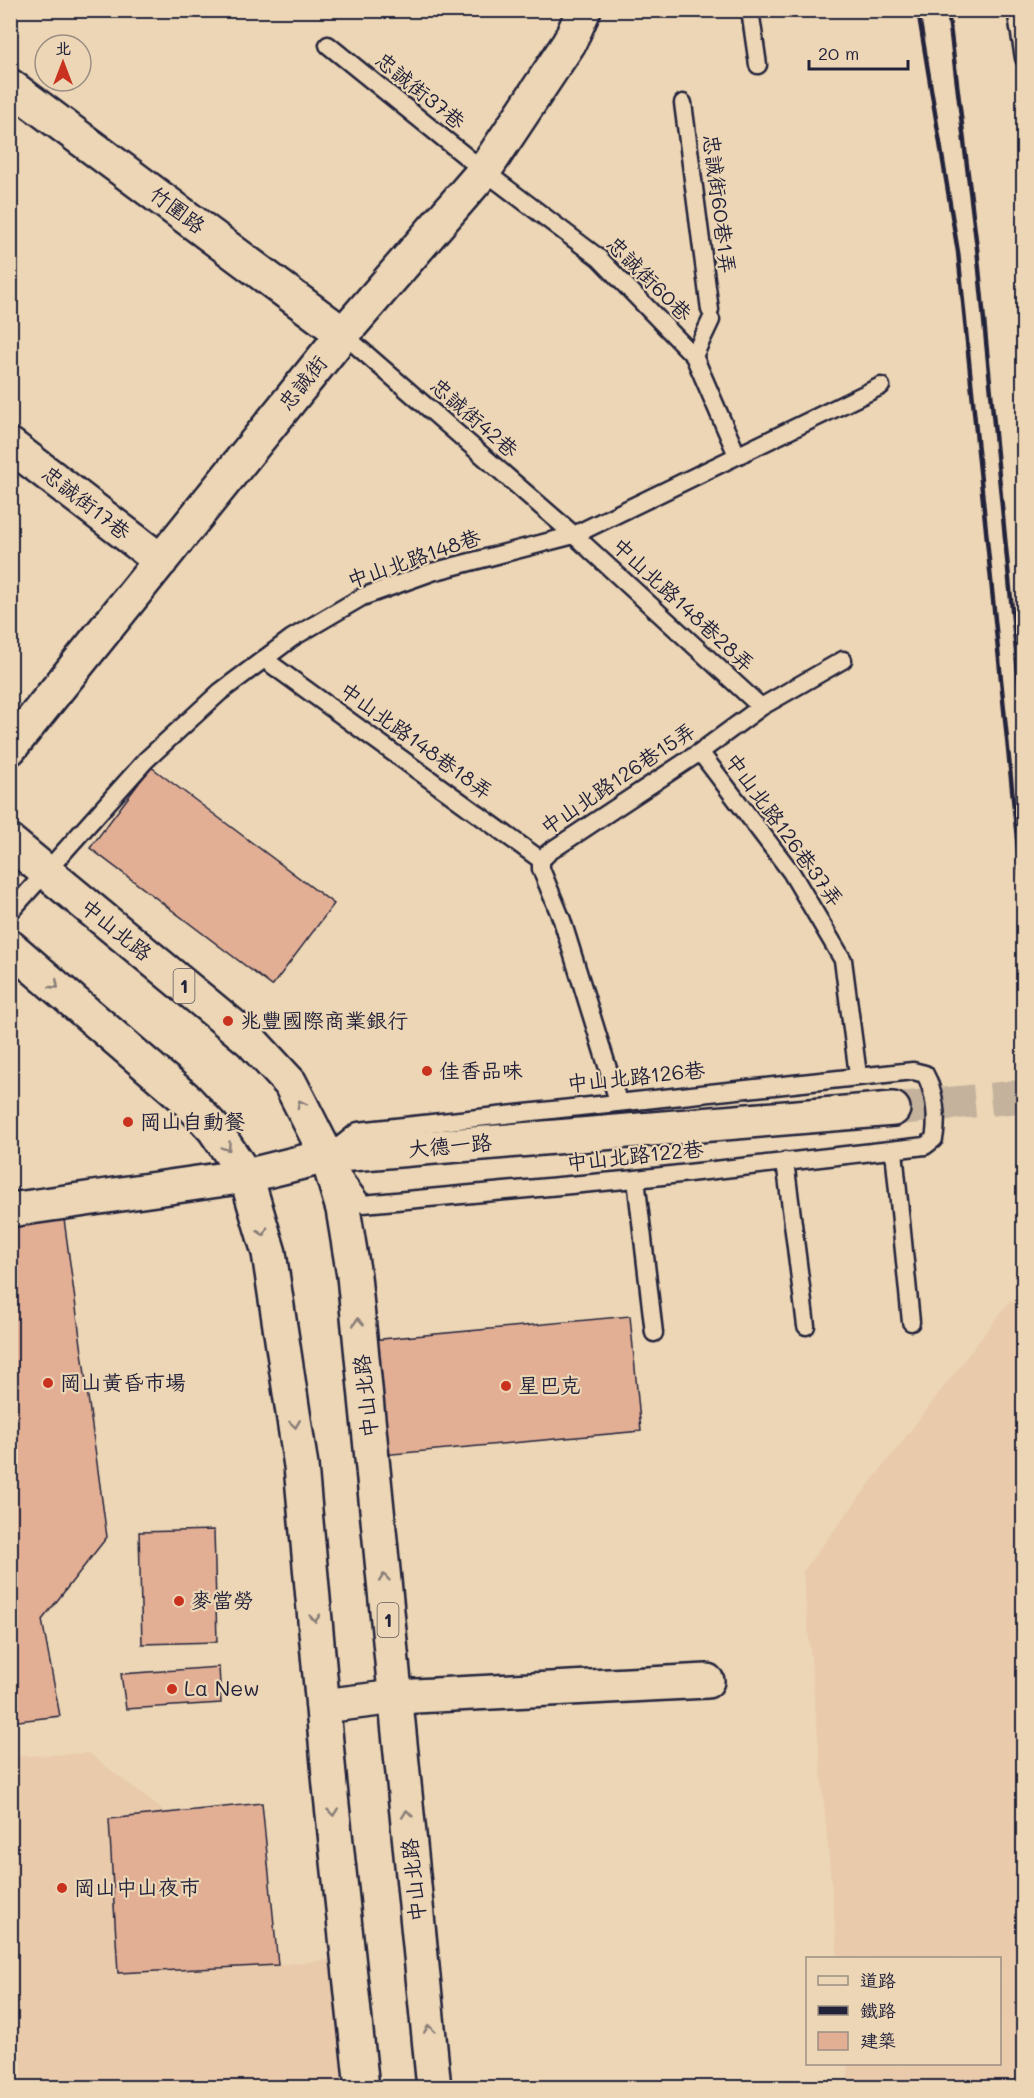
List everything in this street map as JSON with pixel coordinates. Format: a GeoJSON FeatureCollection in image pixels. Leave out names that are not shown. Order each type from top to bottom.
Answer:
{"type":"FeatureCollection","features":[{"type":"Feature","properties":{"kind":"street","name":"忠誠街"},"geometry":{"type":"LineString","coordinates":[[10,748],[343,334],[483,171],[569,43],[584,10]]}},
{"type":"Feature","properties":{"kind":"street","name":"竹圍路"},"geometry":{"type":"LineString","coordinates":[[10,86],[343,334]]}},
{"type":"Feature","properties":{"kind":"street","name":"忠誠街17巷"},"geometry":{"type":"LineString","coordinates":[[10,445],[161,561]]}},
{"type":"Feature","properties":{"kind":"street","name":"中山北路"},"geometry":{"type":"LineString","coordinates":[[10,842],[251,1041],[290,1083],[327,1156],[343,1209],[354,1276],[434,2088]]}},
{"type":"Feature","properties":{"kind":"street"},"geometry":{"type":"LineString","coordinates":[[10,947],[185,1098],[214,1129],[246,1176],[269,1253],[280,1312],[301,1466],[362,2088]]}},
{"type":"Feature","properties":{"kind":"street","name":"大德一路"},"geometry":{"type":"LineString","coordinates":[[10,1210],[246,1176],[327,1156],[893,1109]]}},
{"type":"Feature","properties":{"kind":"street"},"geometry":{"type":"LineString","coordinates":[[323,1706],[396,1697],[707,1681]]}},
{"type":"Feature","properties":{"kind":"lane"},"geometry":{"type":"LineString","coordinates":[[750,10],[758,65]]}},
{"type":"Feature","properties":{"kind":"lane"},"geometry":{"type":"LineString","coordinates":[[1016,10],[1023,48]]}},
{"type":"Feature","properties":{"kind":"lane","name":"忠誠街37巷"},"geometry":{"type":"LineString","coordinates":[[328,45],[483,171]]}},
{"type":"Feature","properties":{"kind":"lane","name":"忠誠街60巷1弄"},"geometry":{"type":"LineString","coordinates":[[683,104],[710,315],[694,356]]}},
{"type":"Feature","properties":{"kind":"lane","name":"忠誠街60巷"},"geometry":{"type":"LineString","coordinates":[[483,171],[599,258],[694,356],[737,455]]}},
{"type":"Feature","properties":{"kind":"lane","name":"忠誠街42巷"},"geometry":{"type":"LineString","coordinates":[[343,334],[574,535]]}},
{"type":"Feature","properties":{"kind":"lane","name":"中山北路148巷"},"geometry":{"type":"LineString","coordinates":[[10,912],[146,760],[220,692],[292,638],[362,597],[432,572],[574,535],[881,386]]}},
{"type":"Feature","properties":{"kind":"lane","name":"中山北路148巷28弄"},"geometry":{"type":"LineString","coordinates":[[574,535],[761,707]]}},
{"type":"Feature","properties":{"kind":"lane","name":"中山北路148巷18弄"},"geometry":{"type":"LineString","coordinates":[[264,659],[541,860]]}},
{"type":"Feature","properties":{"kind":"lane","name":"中山北路126巷15弄"},"geometry":{"type":"LineString","coordinates":[[618,1101],[562,920],[541,869],[541,860],[549,852],[700,753],[761,707],[843,660]]}},
{"type":"Feature","properties":{"kind":"lane","name":"中山北路126巷37弄"},"geometry":{"type":"LineString","coordinates":[[700,753],[791,872],[843,960],[858,1075]]}},
{"type":"Feature","properties":{"kind":"lane","name":"中山北路126巷"},"geometry":{"type":"LineString","coordinates":[[327,1156],[358,1131],[858,1075],[913,1071],[925,1074],[931,1085],[933,1105]]}},
{"type":"Feature","properties":{"kind":"lane","name":"中山北路122巷"},"geometry":{"type":"LineString","coordinates":[[327,1156],[363,1204],[636,1179],[925,1146],[934,1139],[933,1105]]}},
{"type":"Feature","properties":{"kind":"lane"},"geometry":{"type":"LineString","coordinates":[[894,1150],[911,1322]]}},
{"type":"Feature","properties":{"kind":"lane"},"geometry":{"type":"LineString","coordinates":[[785,1161],[806,1326]]}},
{"type":"Feature","properties":{"kind":"lane"},"geometry":{"type":"LineString","coordinates":[[636,1179],[654,1333]]}},
{"type":"Feature","properties":{"kind":"shaded area"},"geometry":{"type":"Polygon","coordinates":[[[1023,1301],[1023,2087],[850,2087],[847,2065],[1001,2065],[1001,1957],[838,1957],[803,1571],[1009,1302],[1023,1301]]]}},
{"type":"Feature","properties":{"kind":"shaded area","name":"岡山中山夜市"},"geometry":{"type":"Polygon","coordinates":[[[89,1753],[166,1813],[109,1819],[118,1973],[278,1965],[348,1958],[362,2087],[11,2088],[11,1757],[89,1753]]]}},
{"type":"Feature","properties":{"kind":"building"},"geometry":{"type":"Polygon","coordinates":[[[151,767],[334,904],[272,986],[90,848],[151,767]]]}},
{"type":"Feature","properties":{"kind":"building","name":"岡山黃昏市場"},"geometry":{"type":"Polygon","coordinates":[[[64,1219],[107,1537],[42,1620],[60,1716],[10,1722],[10,1228],[64,1219]]]}},
{"type":"Feature","properties":{"kind":"building","name":"星巴克"},"geometry":{"type":"Polygon","coordinates":[[[630,1316],[641,1431],[382,1455],[371,1340],[630,1316]]]}},
{"type":"Feature","properties":{"kind":"building","name":"麥當勞"},"geometry":{"type":"Polygon","coordinates":[[[214,1530],[217,1642],[142,1644],[139,1532],[214,1530]]]}},
{"type":"Feature","properties":{"kind":"building","name":"La New"},"geometry":{"type":"Polygon","coordinates":[[[219,1667],[221,1703],[126,1709],[121,1674],[219,1667]]]}},
{"type":"Feature","properties":{"kind":"building"},"geometry":{"type":"Polygon","coordinates":[[[262,1803],[278,1965],[118,1973],[109,1819],[262,1803]]]}},
{"type":"Feature","properties":{"kind":"tunnel"},"geometry":{"type":"LineString","coordinates":[[893,1109],[1024,1096]]}},
{"type":"Feature","properties":{"kind":"railway"},"geometry":{"type":"LineString","coordinates":[[918,10],[958,252],[1024,908]]}},
{"type":"Feature","properties":{"kind":"railway"},"geometry":{"type":"LineString","coordinates":[[948,10],[977,248],[1024,734]]}},
{"type":"Feature","properties":{"kind":"place","name":"兆豐國際商業銀行"},"geometry":{"type":"Point","coordinates":[228,1021]}},
{"type":"Feature","properties":{"kind":"place","name":"佳香品味"},"geometry":{"type":"Point","coordinates":[427,1071]}},
{"type":"Feature","properties":{"kind":"place","name":"岡山自動餐"},"geometry":{"type":"Point","coordinates":[128,1122]}},
{"type":"Feature","properties":{"kind":"place","name":"岡山黃昏市場"},"geometry":{"type":"Point","coordinates":[48,1383]}},
{"type":"Feature","properties":{"kind":"place","name":"星巴克"},"geometry":{"type":"Point","coordinates":[506,1386]}},
{"type":"Feature","properties":{"kind":"place","name":"麥當勞"},"geometry":{"type":"Point","coordinates":[179,1601]}},
{"type":"Feature","properties":{"kind":"place","name":"La New"},"geometry":{"type":"Point","coordinates":[172,1689]}},
{"type":"Feature","properties":{"kind":"place","name":"岡山中山夜市"},"geometry":{"type":"Point","coordinates":[62,1888]}}]}
